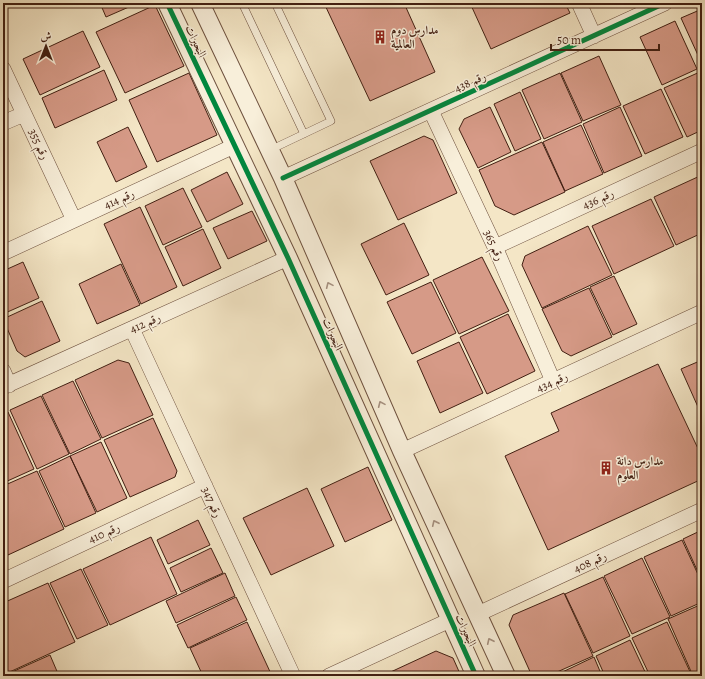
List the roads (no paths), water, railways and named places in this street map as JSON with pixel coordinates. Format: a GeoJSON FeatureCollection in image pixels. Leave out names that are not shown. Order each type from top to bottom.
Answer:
{"type":"FeatureCollection","features":[{"type":"Feature","properties":{"kind":"street","name":"البحيرات"},"geometry":{"type":"LineString","coordinates":[[167,3],[288,258],[476,676]]}},
{"type":"Feature","properties":{"kind":"street","name":"البحيرات"},"geometry":{"type":"LineString","coordinates":[[200,3],[283,178],[401,449],[506,676]]}},
{"type":"Feature","properties":{"kind":"street"},"geometry":{"type":"LineString","coordinates":[[579,3],[594,36]]}},
{"type":"Feature","properties":{"kind":"street","name":"رقم 438"},"geometry":{"type":"LineString","coordinates":[[283,178],[665,3]]}},
{"type":"Feature","properties":{"kind":"street","name":"رقم 355"},"geometry":{"type":"LineString","coordinates":[[3,69],[74,220]]}},
{"type":"Feature","properties":{"kind":"street","name":"رقم 365"},"geometry":{"type":"LineString","coordinates":[[431,111],[495,247],[554,381]]}},
{"type":"Feature","properties":{"kind":"street"},"geometry":{"type":"LineString","coordinates":[[3,124],[24,114]]}},
{"type":"Feature","properties":{"kind":"street","name":"رقم 414"},"geometry":{"type":"LineString","coordinates":[[3,252],[234,146]]}},
{"type":"Feature","properties":{"kind":"street","name":"رقم 436"},"geometry":{"type":"LineString","coordinates":[[495,247],[702,151]]}},
{"type":"Feature","properties":{"kind":"street","name":"رقم 412"},"geometry":{"type":"LineString","coordinates":[[6,386],[288,258]]}},
{"type":"Feature","properties":{"kind":"street","name":"رقم 434"},"geometry":{"type":"LineString","coordinates":[[401,449],[554,381],[702,312]]}},
{"type":"Feature","properties":{"kind":"street","name":"رقم 347"},"geometry":{"type":"LineString","coordinates":[[132,329],[292,676]]}},
{"type":"Feature","properties":{"kind":"street"},"geometry":{"type":"LineString","coordinates":[[3,371],[6,386]]}},
{"type":"Feature","properties":{"kind":"street"},"geometry":{"type":"LineString","coordinates":[[377,457],[401,449]]}},
{"type":"Feature","properties":{"kind":"street","name":"رقم 410"},"geometry":{"type":"LineString","coordinates":[[3,581],[205,486]]}},
{"type":"Feature","properties":{"kind":"street","name":"رقم 408"},"geometry":{"type":"LineString","coordinates":[[478,614],[702,510]]}},
{"type":"Feature","properties":{"kind":"street"},"geometry":{"type":"LineString","coordinates":[[329,676],[450,620]]}},
{"type":"Feature","properties":{"kind":"lane"},"geometry":{"type":"LineString","coordinates":[[242,3],[304,134]]}},
{"type":"Feature","properties":{"kind":"lane"},"geometry":{"type":"LineString","coordinates":[[270,150],[331,121],[275,3]]}},
{"type":"Feature","properties":{"kind":"place","name":"مدارس دوم العالمية"},"geometry":{"type":"Point","coordinates":[380,37]}},
{"type":"Feature","properties":{"kind":"place","name":"مدارس دانة العلوم"},"geometry":{"type":"Point","coordinates":[606,468]}}]}
